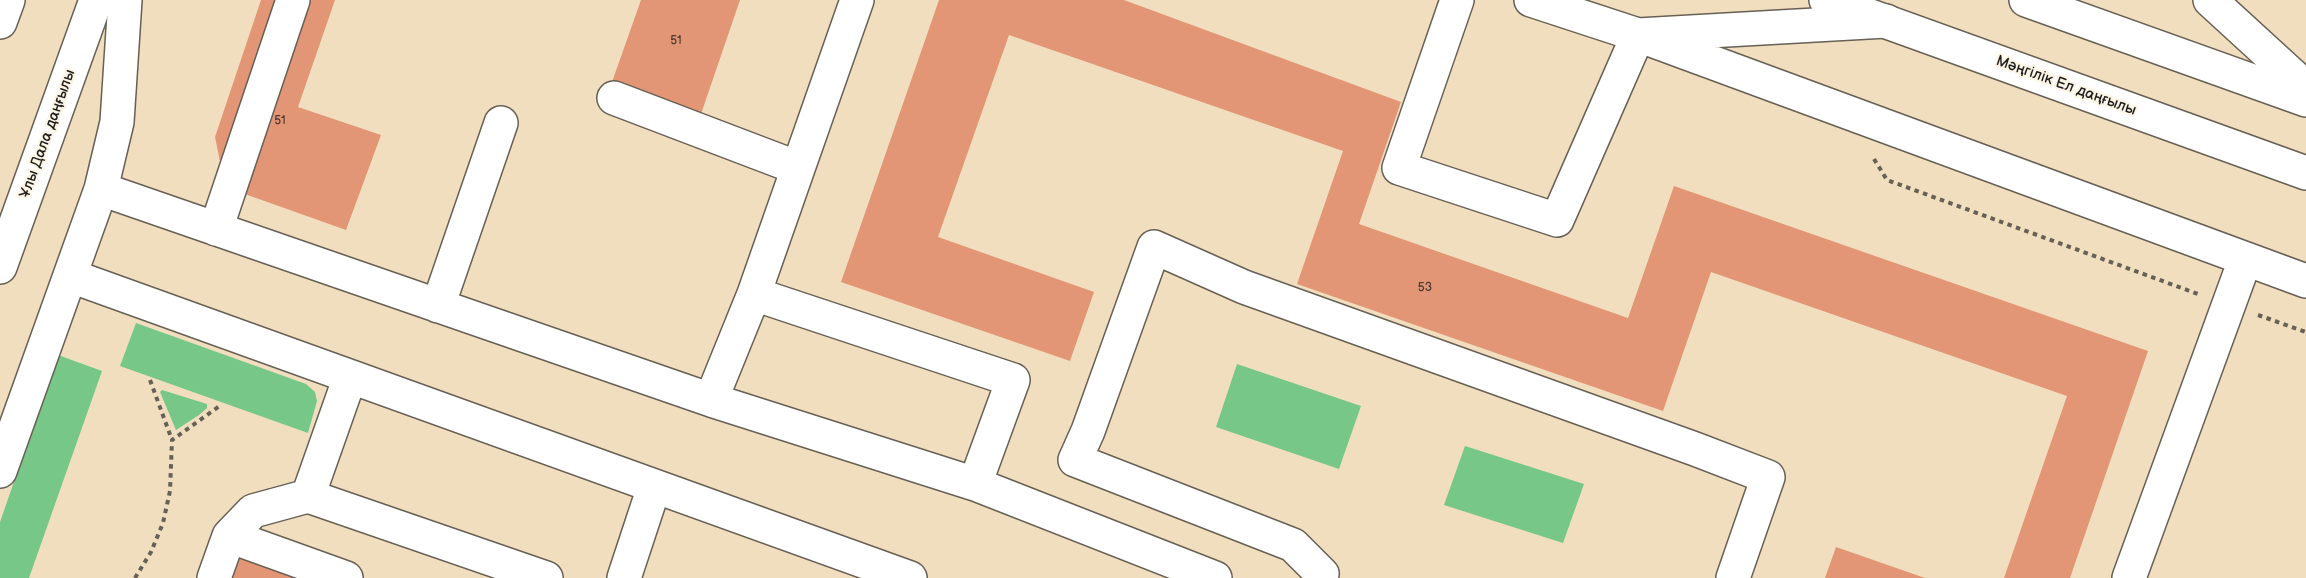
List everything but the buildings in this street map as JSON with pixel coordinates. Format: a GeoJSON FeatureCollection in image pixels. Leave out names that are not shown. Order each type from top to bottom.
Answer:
{"type":"FeatureCollection","features":[{"type":"Feature","properties":{"kind":"street"},"geometry":{"type":"LineString","coordinates":[[0,22],[8,0]]}},
{"type":"Feature","properties":{"kind":"street","name":"Ұлы Дала даңғылы"},"geometry":{"type":"LineString","coordinates":[[0,267],[96,0]]}},
{"type":"Feature","properties":{"kind":"street"},"geometry":{"type":"LineString","coordinates":[[0,471],[101,189],[117,122],[124,0]]}},
{"type":"Feature","properties":{"kind":"street"},"geometry":{"type":"LineString","coordinates":[[216,229],[292,0]]}},
{"type":"Feature","properties":{"kind":"street"},"geometry":{"type":"LineString","coordinates":[[711,400],[754,294],[857,0]]}},
{"type":"Feature","properties":{"kind":"street"},"geometry":{"type":"LineString","coordinates":[[1457,0],[1399,168],[1557,220],[1638,35]]}},
{"type":"Feature","properties":{"kind":"street"},"geometry":{"type":"LineString","coordinates":[[1531,0],[1638,35],[2306,281]]}},
{"type":"Feature","properties":{"kind":"street","name":"Мәңгілік Ел даңғылы"},"geometry":{"type":"LineString","coordinates":[[1826,0],[2298,172]]}},
{"type":"Feature","properties":{"kind":"street"},"geometry":{"type":"LineString","coordinates":[[2026,0],[2306,100]]}},
{"type":"Feature","properties":{"kind":"street"},"geometry":{"type":"LineString","coordinates":[[2075,0],[2131,38]]}},
{"type":"Feature","properties":{"kind":"street"},"geometry":{"type":"LineString","coordinates":[[2210,0],[2306,88]]}},
{"type":"Feature","properties":{"kind":"street"},"geometry":{"type":"LineString","coordinates":[[1638,35],[1886,21]]}},
{"type":"Feature","properties":{"kind":"street"},"geometry":{"type":"LineString","coordinates":[[614,99],[798,168]]}},
{"type":"Feature","properties":{"kind":"street"},"geometry":{"type":"LineString","coordinates":[[438,306],[501,123]]}},
{"type":"Feature","properties":{"kind":"street"},"geometry":{"type":"LineString","coordinates":[[101,189],[711,400],[975,484],[1215,578]]}},
{"type":"Feature","properties":{"kind":"street"},"geometry":{"type":"LineString","coordinates":[[1321,578],[1322,574],[1293,545],[1075,460],[1088,431],[1154,247],[1244,287],[1767,477],[1733,578]]}},
{"type":"Feature","properties":{"kind":"street"},"geometry":{"type":"LineString","coordinates":[[2129,578],[2245,260]]}},
{"type":"Feature","properties":{"kind":"street"},"geometry":{"type":"LineString","coordinates":[[71,276],[910,578]]}},
{"type":"Feature","properties":{"kind":"street"},"geometry":{"type":"LineString","coordinates":[[754,294],[1013,380],[975,484]]}},
{"type":"Feature","properties":{"kind":"street"},"geometry":{"type":"LineString","coordinates":[[308,496],[350,377]]}},
{"type":"Feature","properties":{"kind":"street"},"geometry":{"type":"LineString","coordinates":[[624,578],[654,487]]}},
{"type":"Feature","properties":{"kind":"street"},"geometry":{"type":"LineString","coordinates":[[214,578],[229,536],[253,511],[308,496],[546,578]]}},
{"type":"Feature","properties":{"kind":"street"},"geometry":{"type":"LineString","coordinates":[[229,536],[345,578]]}},
{"type":"Feature","properties":{"kind":"path"},"geometry":{"type":"LineString","coordinates":[[135,578],[151,552],[163,523],[170,491],[172,440],[150,380]]}},
{"type":"Feature","properties":{"kind":"path"},"geometry":{"type":"LineString","coordinates":[[172,440],[221,405]]}},
{"type":"Feature","properties":{"kind":"green space"},"geometry":{"type":"Polygon","coordinates":[[[136,323],[306,384],[315,392],[317,401],[308,433],[120,366],[136,323]]]}},
{"type":"Feature","properties":{"kind":"green space"},"geometry":{"type":"Polygon","coordinates":[[[58,355],[102,371],[29,578],[0,578],[0,522],[58,355]]]}},
{"type":"Feature","properties":{"kind":"green space"},"geometry":{"type":"Polygon","coordinates":[[[1237,364],[1361,406],[1339,469],[1216,427],[1237,364]]]}},
{"type":"Feature","properties":{"kind":"green space"},"geometry":{"type":"Polygon","coordinates":[[[162,390],[207,404],[207,408],[176,430],[160,392],[162,390]]]}},
{"type":"Feature","properties":{"kind":"green space"},"geometry":{"type":"Polygon","coordinates":[[[1465,446],[1584,484],[1563,543],[1444,505],[1465,446]]]}}]}
